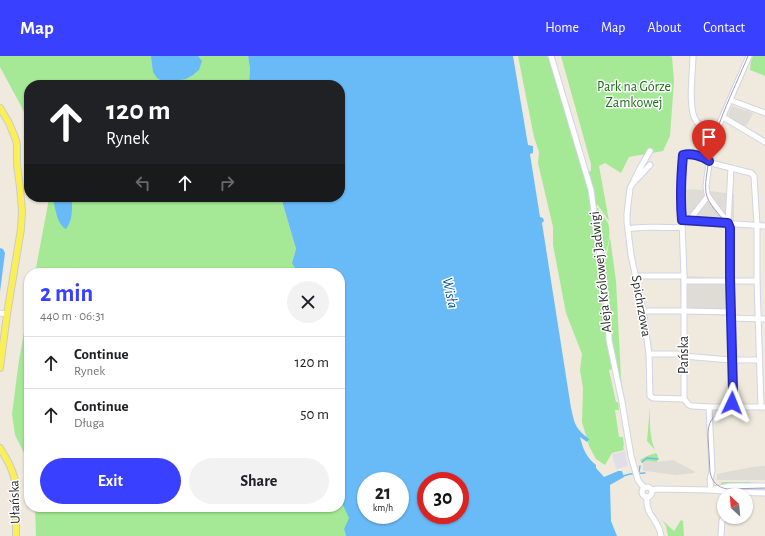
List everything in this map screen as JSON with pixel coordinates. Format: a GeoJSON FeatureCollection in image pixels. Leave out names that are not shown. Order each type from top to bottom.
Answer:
{"type":"FeatureCollection","features":[{"type":"Feature","properties":{"kind":"main road"},"geometry":{"type":"LineString","coordinates":[[0,108],[13,131],[17,145],[17,165],[22,211],[21,229],[0,368]]}},
{"type":"Feature","properties":{"kind":"main road","name":"Ułańska"},"geometry":{"type":"LineString","coordinates":[[0,448],[13,471],[15,480],[16,536]]}},
{"type":"Feature","properties":{"kind":"street","name":"Aleja Królowej Jadwigi"},"geometry":{"type":"LineString","coordinates":[[551,56],[591,190],[608,315],[609,340],[622,402],[628,445],[636,475],[644,488]]}},
{"type":"Feature","properties":{"kind":"street"},"geometry":{"type":"LineString","coordinates":[[694,56],[691,94],[691,108],[693,115],[702,127],[716,132]]}},
{"type":"Feature","properties":{"kind":"street"},"geometry":{"type":"LineString","coordinates":[[728,407],[732,403],[730,228],[708,196],[706,186],[716,132],[750,56]]}},
{"type":"Feature","properties":{"kind":"street"},"geometry":{"type":"LineString","coordinates":[[730,100],[765,113]]}},
{"type":"Feature","properties":{"kind":"street"},"geometry":{"type":"LineString","coordinates":[[723,117],[765,142]]}},
{"type":"Feature","properties":{"kind":"street"},"geometry":{"type":"LineString","coordinates":[[633,183],[650,151]]}},
{"type":"Feature","properties":{"kind":"street","name":"Pańska"},"geometry":{"type":"LineString","coordinates":[[684,399],[684,278],[680,181],[683,155],[686,154],[705,158],[710,162]]}},
{"type":"Feature","properties":{"kind":"street"},"geometry":{"type":"LineString","coordinates":[[684,399],[689,405],[692,406],[763,407],[758,319],[757,225],[754,176],[751,173],[710,162]]}},
{"type":"Feature","properties":{"kind":"street","name":"Spichrzowa"},"geometry":{"type":"LineString","coordinates":[[650,165],[630,188],[627,215],[631,255],[643,311],[649,354],[650,392],[653,398],[684,399]]}},
{"type":"Feature","properties":{"kind":"street"},"geometry":{"type":"LineString","coordinates":[[728,223],[732,168]]}},
{"type":"Feature","properties":{"kind":"street"},"geometry":{"type":"LineString","coordinates":[[690,220],[708,196]]}},
{"type":"Feature","properties":{"kind":"street"},"geometry":{"type":"LineString","coordinates":[[682,220],[765,226]]}},
{"type":"Feature","properties":{"kind":"street"},"geometry":{"type":"LineString","coordinates":[[628,228],[682,227]]}},
{"type":"Feature","properties":{"kind":"street"},"geometry":{"type":"LineString","coordinates":[[636,276],[757,281]]}},
{"type":"Feature","properties":{"kind":"street"},"geometry":{"type":"LineString","coordinates":[[643,311],[684,311],[765,319]]}},
{"type":"Feature","properties":{"kind":"street"},"geometry":{"type":"LineString","coordinates":[[0,313],[7,314]]}},
{"type":"Feature","properties":{"kind":"street"},"geometry":{"type":"LineString","coordinates":[[649,354],[677,354],[684,356],[732,360],[760,360]]}},
{"type":"Feature","properties":{"kind":"street"},"geometry":{"type":"LineString","coordinates":[[709,407],[712,464],[710,490]]}},
{"type":"Feature","properties":{"kind":"street"},"geometry":{"type":"LineString","coordinates":[[710,490],[731,486],[765,486]]}},
{"type":"Feature","properties":{"kind":"street"},"geometry":{"type":"LineString","coordinates":[[647,497],[642,493],[644,488],[648,487],[652,490],[717,491]]}},
{"type":"Feature","properties":{"kind":"street"},"geometry":{"type":"LineString","coordinates":[[647,497],[652,494],[652,490]]}},
{"type":"Feature","properties":{"kind":"street"},"geometry":{"type":"LineString","coordinates":[[753,493],[765,493]]}},
{"type":"Feature","properties":{"kind":"street"},"geometry":{"type":"LineString","coordinates":[[647,497],[646,502],[649,513],[660,528],[661,536]]}},
{"type":"Feature","properties":{"kind":"street"},"geometry":{"type":"LineString","coordinates":[[721,536],[722,524]]}},
{"type":"Feature","properties":{"kind":"shaded area"},"geometry":{"type":"Polygon","coordinates":[[[732,106],[753,113],[747,125],[743,126],[729,117],[732,106]]]}},
{"type":"Feature","properties":{"kind":"shaded area"},"geometry":{"type":"Polygon","coordinates":[[[684,189],[734,194],[734,229],[678,223],[679,212],[677,191],[684,189]]]}},
{"type":"Feature","properties":{"kind":"shaded area"},"geometry":{"type":"Polygon","coordinates":[[[686,276],[730,278],[735,284],[735,312],[731,316],[684,314],[681,311],[680,278],[686,276]]]}},
{"type":"Feature","properties":{"kind":"shaded area"},"geometry":{"type":"Polygon","coordinates":[[[625,451],[628,466],[616,469],[612,454],[625,451]]]}},
{"type":"Feature","properties":{"kind":"shaded area"},"geometry":{"type":"Polygon","coordinates":[[[673,460],[694,471],[695,473],[676,475],[643,470],[643,463],[645,461],[657,462],[673,460]]]}},
{"type":"Feature","properties":{"kind":"shaded area"},"geometry":{"type":"Polygon","coordinates":[[[765,466],[765,480],[717,480],[717,474],[765,466]]]}},
{"type":"Feature","properties":{"kind":"green space"},"geometry":{"type":"Polygon","coordinates":[[[0,56],[248,56],[250,69],[249,80],[24,80],[24,112],[0,67],[0,56]]]}},
{"type":"Feature","properties":{"kind":"green space"},"geometry":{"type":"Polygon","coordinates":[[[518,56],[550,56],[589,192],[598,277],[606,335],[613,369],[609,370],[616,402],[618,402],[619,410],[615,410],[619,437],[623,437],[624,446],[624,450],[612,453],[605,465],[596,459],[589,446],[582,422],[583,388],[580,370],[582,354],[566,313],[553,245],[553,227],[538,163],[539,152],[534,137],[518,56]]]}},
{"type":"Feature","properties":{"kind":"green space","name":"Park na Górze Zamkowej"},"geometry":{"type":"Polygon","coordinates":[[[561,56],[672,57],[674,81],[670,136],[663,151],[629,157],[621,173],[605,163],[599,166],[609,221],[597,204],[597,206],[595,206],[588,172],[591,171],[591,164],[561,56]]]}},
{"type":"Feature","properties":{"kind":"green space"},"geometry":{"type":"Polygon","coordinates":[[[753,56],[765,56],[765,76],[750,70],[753,56]]]}},
{"type":"Feature","properties":{"kind":"green space"},"geometry":{"type":"Polygon","coordinates":[[[48,202],[282,202],[296,249],[292,263],[300,268],[36,268],[48,202]]]}},
{"type":"Feature","properties":{"kind":"green space"},"geometry":{"type":"Polygon","coordinates":[[[596,208],[598,208],[609,226],[608,246],[602,257],[596,208]]]}},
{"type":"Feature","properties":{"kind":"green space"},"geometry":{"type":"Polygon","coordinates":[[[610,237],[616,281],[621,377],[624,399],[611,344],[603,260],[606,258],[610,237]]]}},
{"type":"Feature","properties":{"kind":"green space"},"geometry":{"type":"Polygon","coordinates":[[[24,333],[24,453],[15,435],[12,414],[24,333]]]}},
{"type":"Feature","properties":{"kind":"green space"},"geometry":{"type":"Polygon","coordinates":[[[650,407],[651,434],[655,450],[647,441],[650,407]]]}},
{"type":"Feature","properties":{"kind":"green space"},"geometry":{"type":"Polygon","coordinates":[[[656,453],[658,456],[657,462],[645,461],[643,463],[640,460],[647,456],[656,453]]]}},
{"type":"Feature","properties":{"kind":"green space"},"geometry":{"type":"Polygon","coordinates":[[[722,482],[751,482],[751,485],[720,485],[722,482]]]}},
{"type":"Feature","properties":{"kind":"green space"},"geometry":{"type":"Polygon","coordinates":[[[345,509],[350,518],[344,529],[346,536],[36,536],[35,512],[345,512],[345,509]]]}},
{"type":"Feature","properties":{"kind":"green space"},"geometry":{"type":"Polygon","coordinates":[[[662,520],[674,531],[681,520],[683,521],[684,536],[668,536],[666,526],[662,520]]]}},
{"type":"Feature","properties":{"kind":"water"},"geometry":{"type":"Polygon","coordinates":[[[151,56],[198,56],[202,61],[199,70],[186,79],[160,80],[153,72],[151,56]]]}},
{"type":"Feature","properties":{"kind":"water","name":"Wisła"},"geometry":{"type":"Polygon","coordinates":[[[248,56],[513,56],[528,145],[533,146],[533,153],[530,154],[540,217],[543,218],[544,221],[542,223],[571,408],[576,426],[589,439],[587,442],[580,437],[585,452],[596,465],[596,468],[604,477],[618,471],[622,471],[624,477],[610,485],[611,521],[617,536],[346,536],[344,529],[349,518],[345,509],[345,268],[295,268],[292,263],[296,249],[282,202],[345,202],[345,80],[249,80],[250,69],[248,56]]]}},
{"type":"Feature","properties":{"kind":"water"},"geometry":{"type":"Polygon","coordinates":[[[53,202],[72,202],[71,218],[66,229],[58,219],[53,202]]]}},
{"type":"Feature","properties":{"kind":"water"},"geometry":{"type":"Polygon","coordinates":[[[0,248],[3,249],[5,253],[0,292],[0,248]]]}},
{"type":"Feature","properties":{"kind":"waterway"},"geometry":{"type":"LineString","coordinates":[[642,462],[647,458],[658,459]]}},
{"type":"Feature","properties":{"kind":"waterway"},"geometry":{"type":"LineString","coordinates":[[639,472],[640,466]]}},
{"type":"Feature","properties":{"kind":"waterway"},"geometry":{"type":"LineString","coordinates":[[623,476],[645,473]]}},
{"type":"Feature","properties":{"kind":"tram line"},"geometry":{"type":"LineString","coordinates":[[748,56],[718,127],[713,142],[706,180],[707,197],[727,224],[731,234],[734,391],[729,404],[711,420],[708,436],[710,472],[712,479],[716,484],[727,489],[765,488]]}},
{"type":"Feature","properties":{"kind":"route"},"geometry":{"type":"LineString","coordinates":[[709,161],[705,158],[686,154],[683,155],[680,181],[682,220],[728,223],[730,228],[732,403]]}}]}
